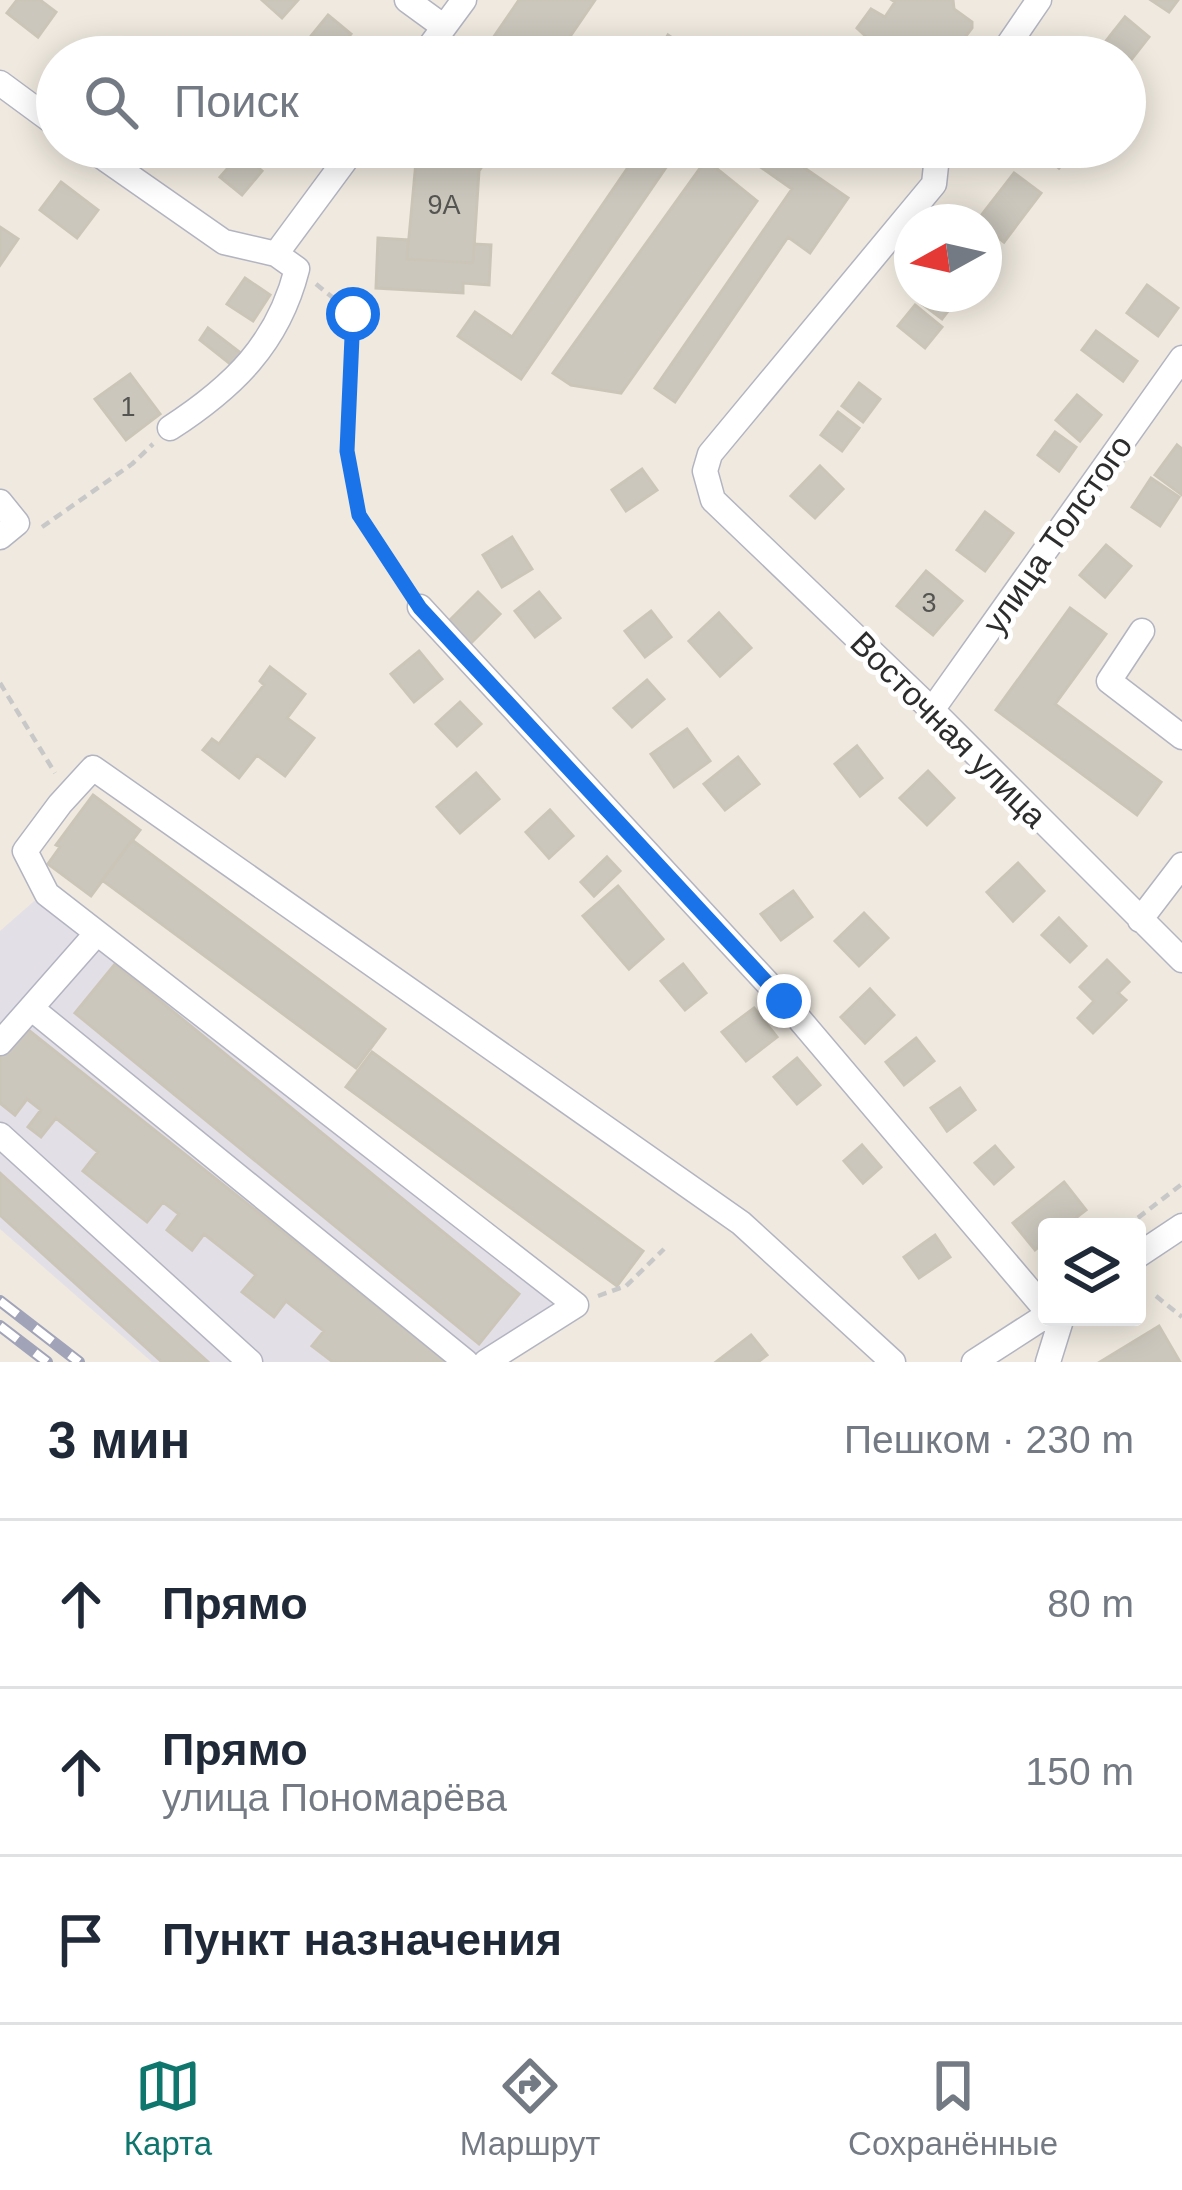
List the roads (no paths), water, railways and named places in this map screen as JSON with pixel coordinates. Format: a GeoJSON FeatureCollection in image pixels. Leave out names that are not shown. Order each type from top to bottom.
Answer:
{"type":"FeatureCollection","features":[{"type":"Feature","properties":{"kind":"street"},"geometry":{"type":"LineString","coordinates":[[406,0],[444,28]]}},
{"type":"Feature","properties":{"kind":"street"},"geometry":{"type":"LineString","coordinates":[[438,36],[464,0]]}},
{"type":"Feature","properties":{"kind":"street"},"geometry":{"type":"LineString","coordinates":[[1014,36],[1039,0]]}},
{"type":"Feature","properties":{"kind":"street"},"geometry":{"type":"LineString","coordinates":[[0,83],[36,110]]}},
{"type":"Feature","properties":{"kind":"street"},"geometry":{"type":"LineString","coordinates":[[118,168],[224,242],[276,254],[297,269],[286,311],[261,347],[222,394],[170,428]]}},
{"type":"Feature","properties":{"kind":"street"},"geometry":{"type":"LineString","coordinates":[[276,254],[339,168]]}},
{"type":"Feature","properties":{"kind":"street","name":"Восточная улица"},"geometry":{"type":"LineString","coordinates":[[936,168],[934,184],[710,454],[705,471],[713,500],[1182,960]]}},
{"type":"Feature","properties":{"kind":"street","name":"улица Толстого"},"geometry":{"type":"LineString","coordinates":[[932,710],[1182,358]]}},
{"type":"Feature","properties":{"kind":"street"},"geometry":{"type":"LineString","coordinates":[[0,502],[17,523],[0,536]]}},
{"type":"Feature","properties":{"kind":"street"},"geometry":{"type":"LineString","coordinates":[[420,608],[784,1001],[1038,1302]]}},
{"type":"Feature","properties":{"kind":"street"},"geometry":{"type":"LineString","coordinates":[[1142,631],[1109,681],[1182,737]]}},
{"type":"Feature","properties":{"kind":"street"},"geometry":{"type":"LineString","coordinates":[[486,1362],[576,1305],[47,894],[25,851],[93,768],[741,1223],[893,1362]]}},
{"type":"Feature","properties":{"kind":"street"},"geometry":{"type":"LineString","coordinates":[[1140,920],[1182,865]]}},
{"type":"Feature","properties":{"kind":"street"},"geometry":{"type":"LineString","coordinates":[[0,1043],[97,933]]}},
{"type":"Feature","properties":{"kind":"street"},"geometry":{"type":"LineString","coordinates":[[31,1008],[466,1362]]}},
{"type":"Feature","properties":{"kind":"street"},"geometry":{"type":"LineString","coordinates":[[0,1135],[250,1362]]}},
{"type":"Feature","properties":{"kind":"street"},"geometry":{"type":"LineString","coordinates":[[1146,1250],[1182,1226]]}},
{"type":"Feature","properties":{"kind":"street"},"geometry":{"type":"LineString","coordinates":[[974,1362],[1038,1319]]}},
{"type":"Feature","properties":{"kind":"street"},"geometry":{"type":"LineString","coordinates":[[1048,1362],[1059,1326]]}},
{"type":"Feature","properties":{"kind":"railway"},"geometry":{"type":"LineString","coordinates":[[0,1301],[79,1362]]}},
{"type":"Feature","properties":{"kind":"railway"},"geometry":{"type":"LineString","coordinates":[[0,1326],[47,1362]]}}]}
